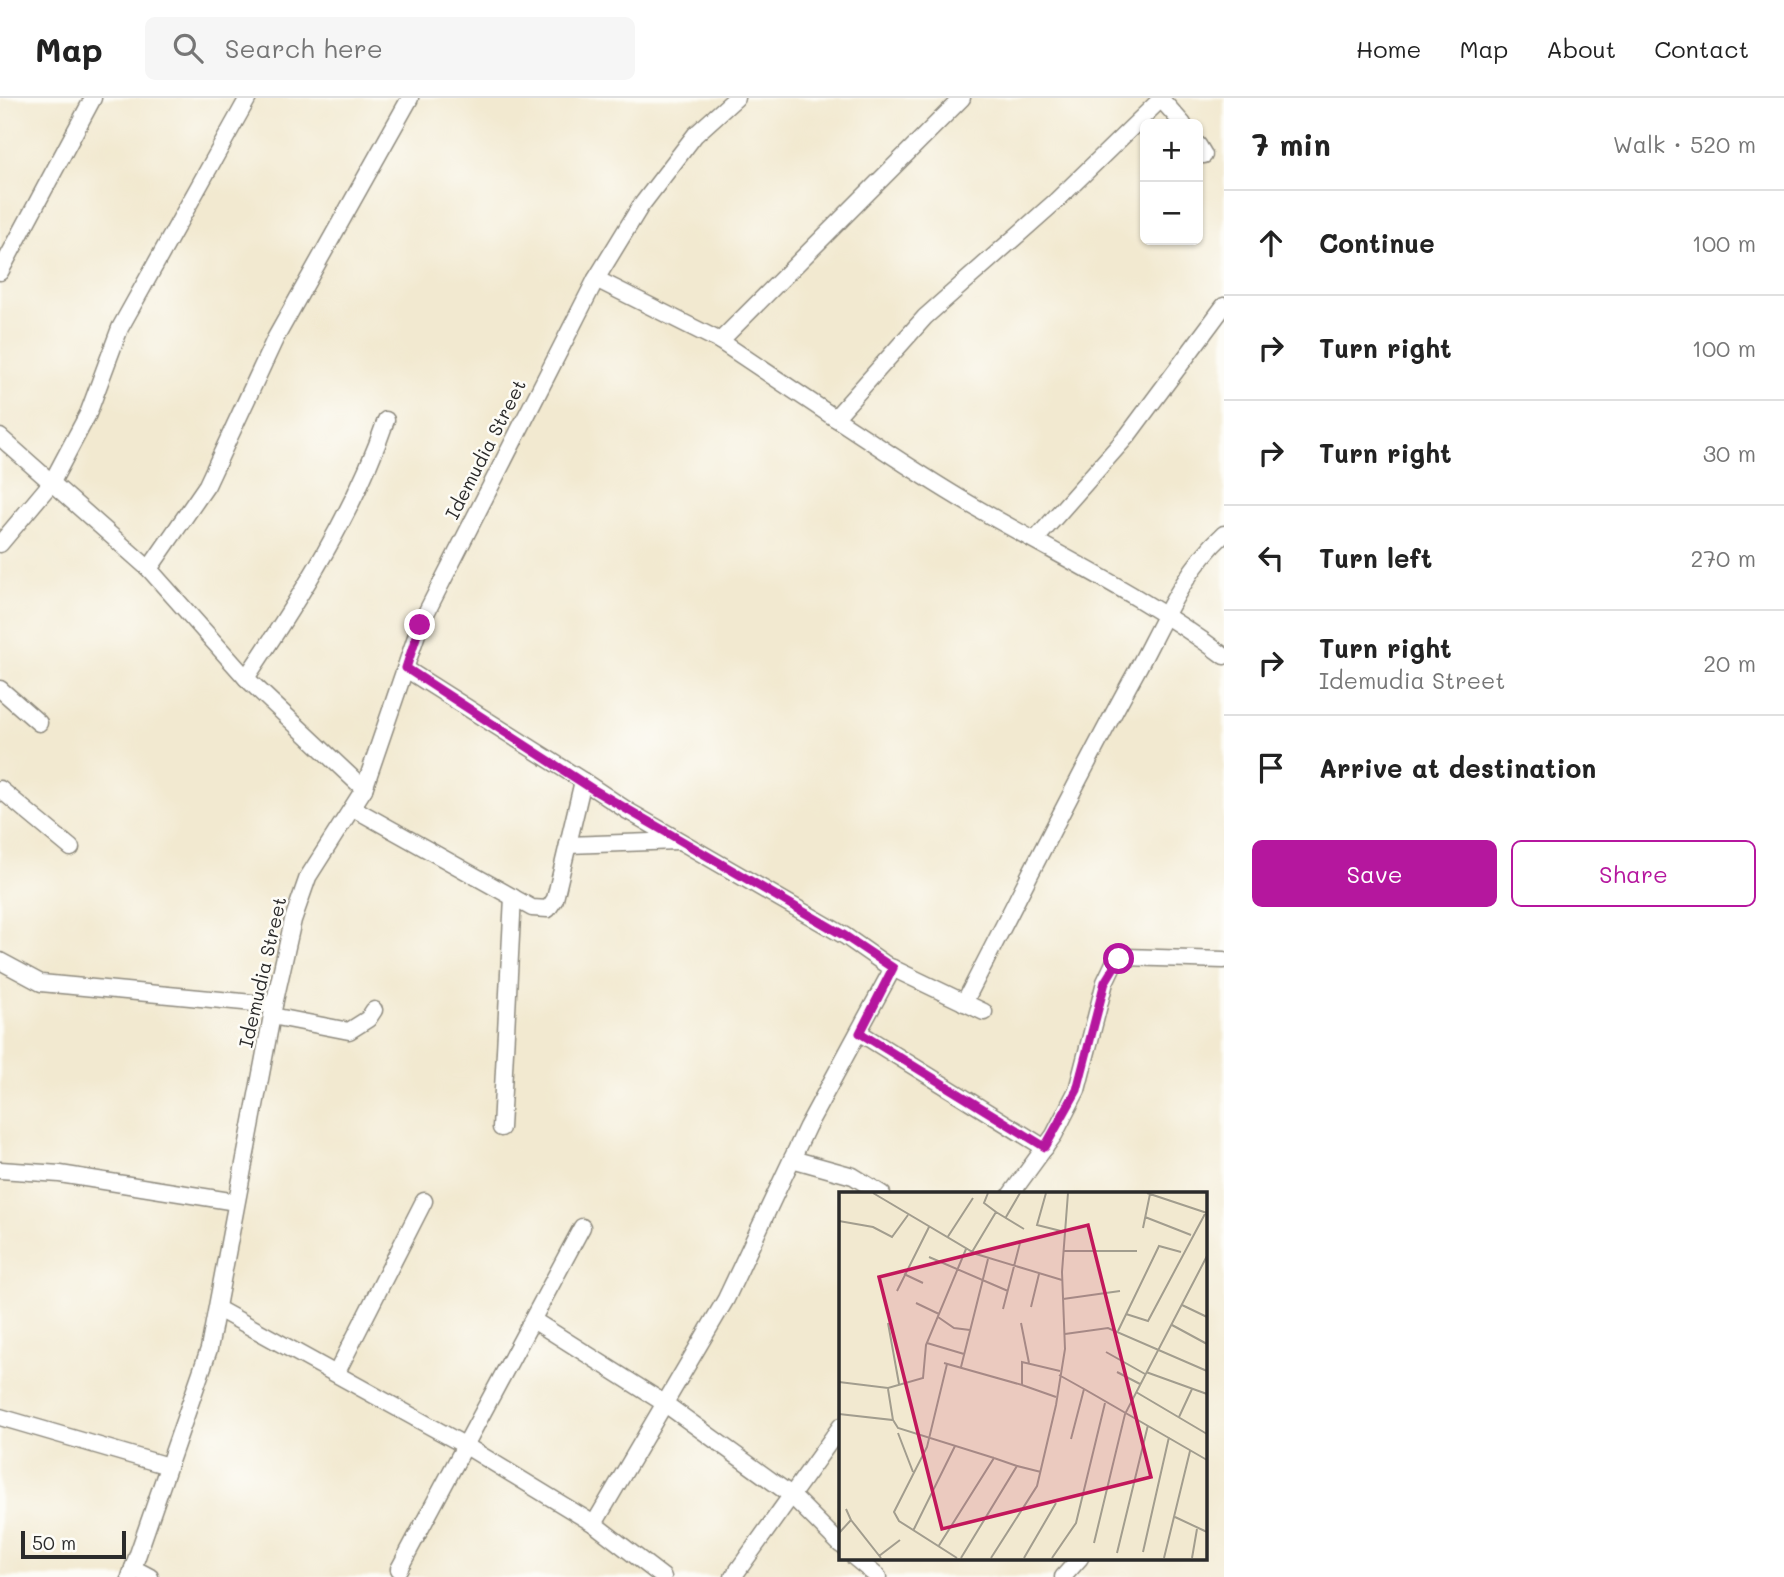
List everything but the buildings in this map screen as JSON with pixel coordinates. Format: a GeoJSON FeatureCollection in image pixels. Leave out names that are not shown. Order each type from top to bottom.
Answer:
{"type":"FeatureCollection","features":[{"type":"Feature","properties":{"kind":"street"},"geometry":{"type":"LineString","coordinates":[[0,272],[93,98]]}},
{"type":"Feature","properties":{"kind":"street"},"geometry":{"type":"LineString","coordinates":[[0,544],[52,482],[88,415],[120,328],[248,98]]}},
{"type":"Feature","properties":{"kind":"street"},"geometry":{"type":"LineString","coordinates":[[149,569],[207,485],[275,339],[410,98]]}},
{"type":"Feature","properties":{"kind":"street","name":"Idemudia Street"},"geometry":{"type":"LineString","coordinates":[[132,1572],[209,1349],[273,1010],[293,920],[308,877],[364,789],[420,625],[596,279],[640,207],[687,146],[736,98]]}},
{"type":"Feature","properties":{"kind":"street"},"geometry":{"type":"LineString","coordinates":[[720,341],[962,98]]}},
{"type":"Feature","properties":{"kind":"street"},"geometry":{"type":"LineString","coordinates":[[835,418],[925,317],[1056,201],[1162,98],[1179,119]]}},
{"type":"Feature","properties":{"kind":"street"},"geometry":{"type":"LineString","coordinates":[[596,279],[720,341],[979,510],[1036,539],[1190,630],[1224,656]]}},
{"type":"Feature","properties":{"kind":"street"},"geometry":{"type":"LineString","coordinates":[[1036,539],[1148,411],[1202,332],[1224,306]]}},
{"type":"Feature","properties":{"kind":"street"},"geometry":{"type":"LineString","coordinates":[[246,678],[329,544],[378,445],[386,420]]}},
{"type":"Feature","properties":{"kind":"street"},"geometry":{"type":"LineString","coordinates":[[0,437],[149,569],[246,678],[364,789]]}},
{"type":"Feature","properties":{"kind":"street"},"geometry":{"type":"LineString","coordinates":[[964,1003],[1078,777],[1190,571],[1224,534]]}},
{"type":"Feature","properties":{"kind":"street"},"geometry":{"type":"LineString","coordinates":[[406,668],[678,841],[845,936],[893,968],[984,1012]]}},
{"type":"Feature","properties":{"kind":"street"},"geometry":{"type":"LineString","coordinates":[[0,689],[39,723]]}},
{"type":"Feature","properties":{"kind":"street"},"geometry":{"type":"LineString","coordinates":[[353,808],[539,910],[553,905],[583,781]]}},
{"type":"Feature","properties":{"kind":"street"},"geometry":{"type":"LineString","coordinates":[[0,789],[71,848]]}},
{"type":"Feature","properties":{"kind":"street"},"geometry":{"type":"LineString","coordinates":[[568,845],[678,841]]}},
{"type":"Feature","properties":{"kind":"street"},"geometry":{"type":"LineString","coordinates":[[502,1128],[513,897]]}},
{"type":"Feature","properties":{"kind":"street"},"geometry":{"type":"LineString","coordinates":[[1012,1192],[1045,1147],[1077,1090],[1105,982],[1114,963],[1125,957],[1224,960]]}},
{"type":"Feature","properties":{"kind":"street"},"geometry":{"type":"LineString","coordinates":[[0,961],[41,983],[273,1010],[349,1031],[368,1019],[374,1010]]}},
{"type":"Feature","properties":{"kind":"street"},"geometry":{"type":"LineString","coordinates":[[594,1524],[726,1299],[792,1159],[893,968]]}},
{"type":"Feature","properties":{"kind":"street"},"geometry":{"type":"LineString","coordinates":[[860,1033],[1045,1147]]}},
{"type":"Feature","properties":{"kind":"street"},"geometry":{"type":"LineString","coordinates":[[792,1159],[853,1176],[879,1192]]}},
{"type":"Feature","properties":{"kind":"street"},"geometry":{"type":"LineString","coordinates":[[0,1170],[60,1174],[236,1202]]}},
{"type":"Feature","properties":{"kind":"street"},"geometry":{"type":"LineString","coordinates":[[337,1372],[424,1200]]}},
{"type":"Feature","properties":{"kind":"street"},"geometry":{"type":"LineString","coordinates":[[399,1569],[582,1227]]}},
{"type":"Feature","properties":{"kind":"street"},"geometry":{"type":"LineString","coordinates":[[218,1309],[337,1372],[466,1446],[594,1524],[663,1577]]}},
{"type":"Feature","properties":{"kind":"street"},"geometry":{"type":"LineString","coordinates":[[533,1320],[664,1403],[791,1495],[839,1543]]}},
{"type":"Feature","properties":{"kind":"street"},"geometry":{"type":"LineString","coordinates":[[0,1417],[169,1466]]}},
{"type":"Feature","properties":{"kind":"street"},"geometry":{"type":"LineString","coordinates":[[733,1577],[839,1429]]}},
{"type":"Feature","properties":{"kind":"street"},"geometry":{"type":"LineString","coordinates":[[857,1560],[878,1577]]}},
{"type":"Feature","properties":{"kind":"street"},"geometry":{"type":"LineString","coordinates":[[1062,1577],[1076,1560]]}},
{"type":"Feature","properties":{"kind":"street"},"geometry":{"type":"LineString","coordinates":[[132,1572],[150,1577]]}},
{"type":"Feature","properties":{"kind":"route"},"geometry":{"type":"LineString","coordinates":[[420,625],[406,668],[594,790],[845,936],[893,968],[860,1033],[979,1109],[1045,1147],[1077,1090],[1105,982],[1114,963],[1119,959]]}}]}
